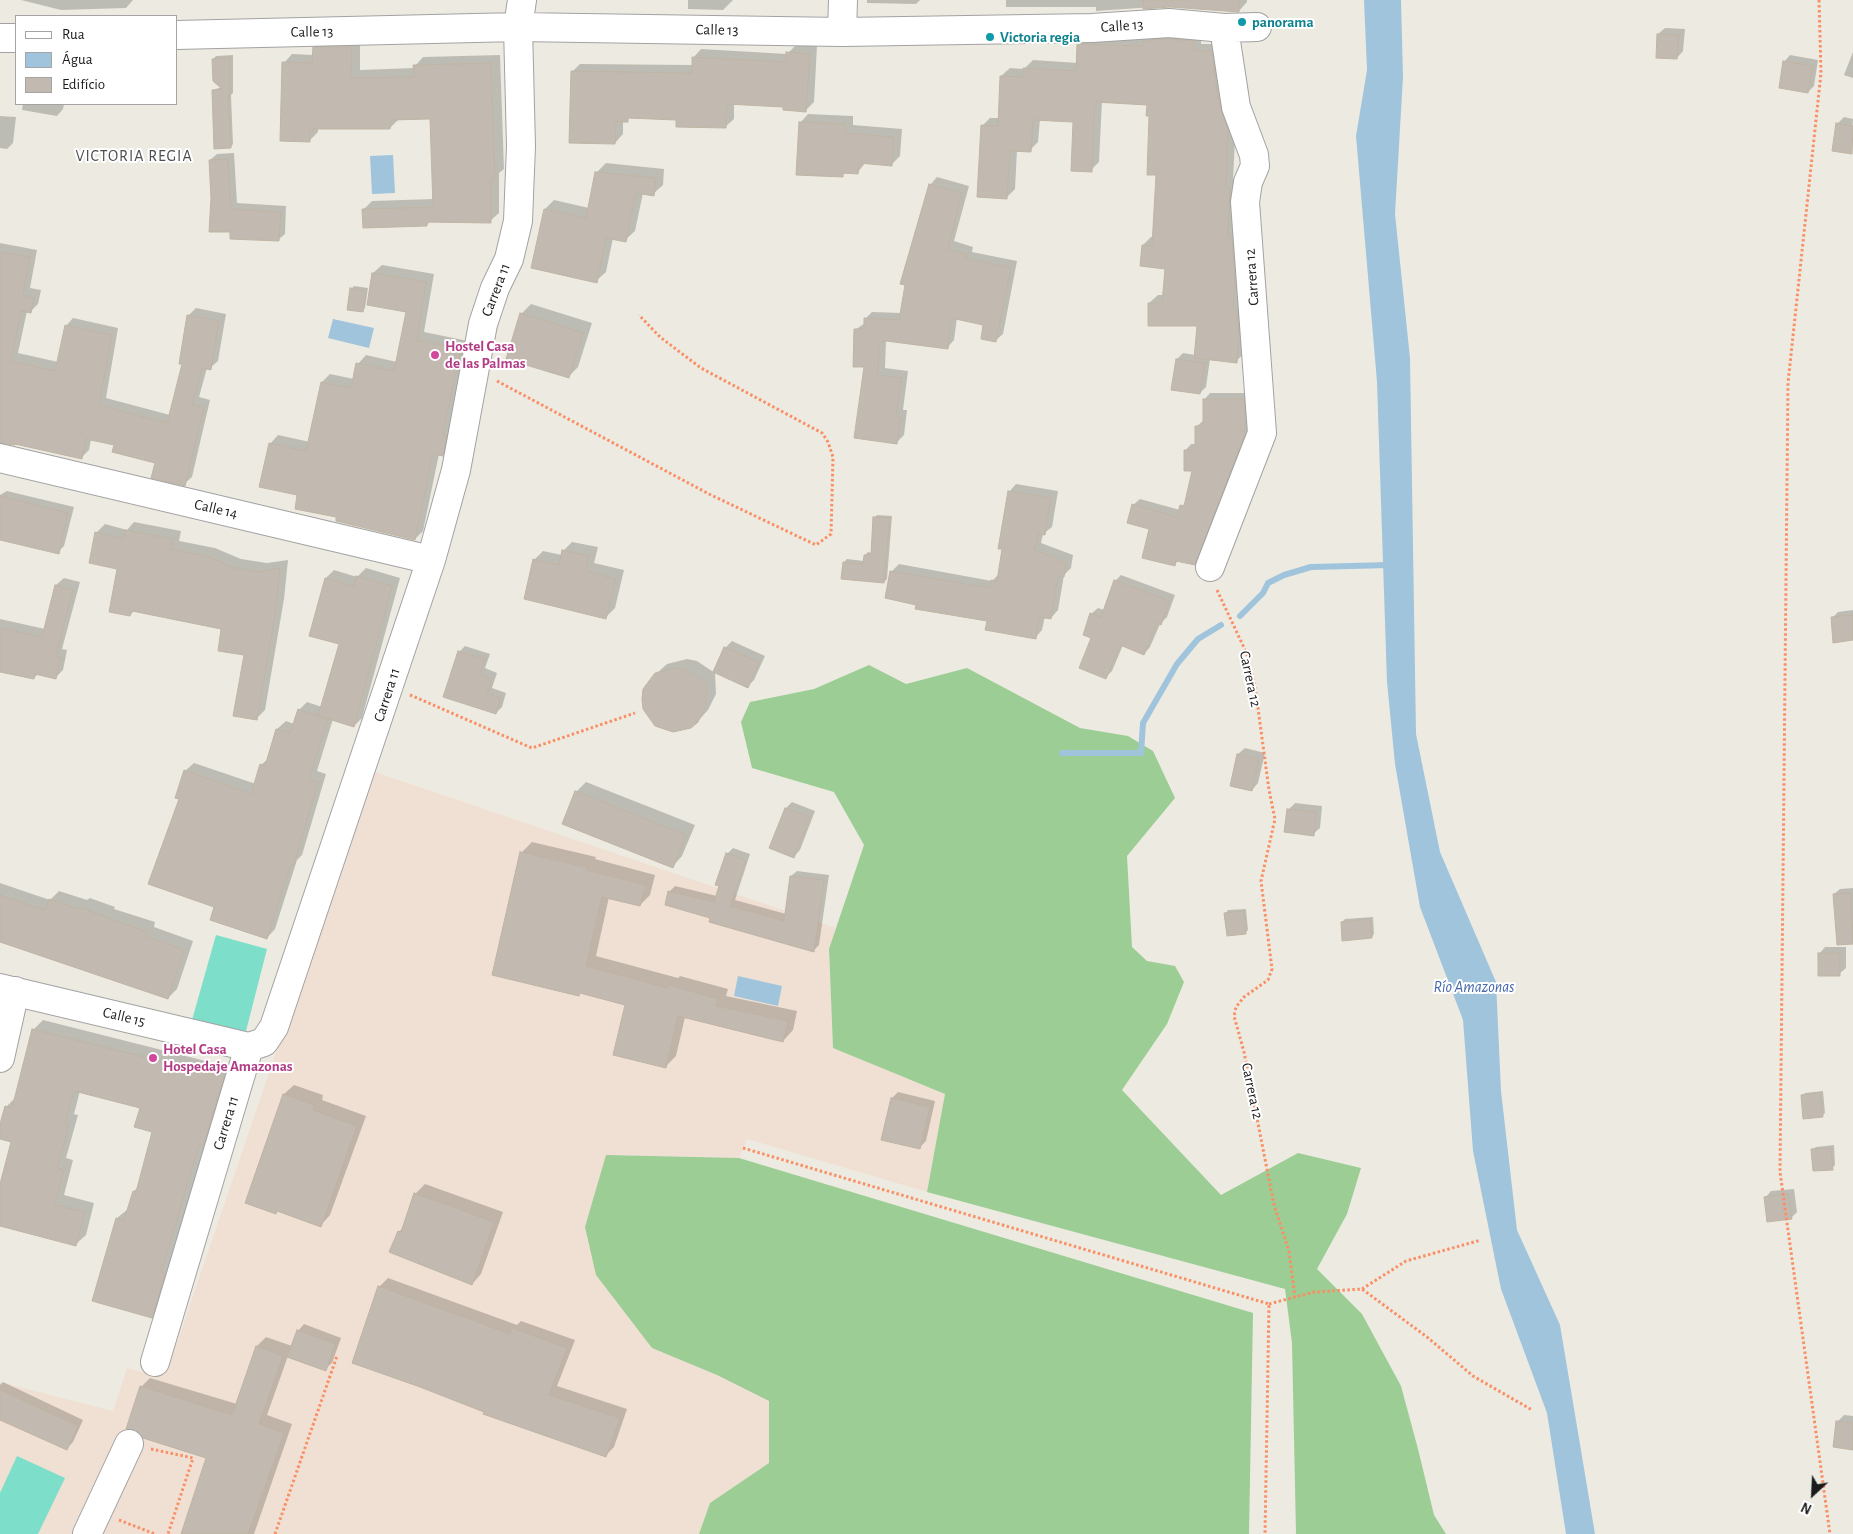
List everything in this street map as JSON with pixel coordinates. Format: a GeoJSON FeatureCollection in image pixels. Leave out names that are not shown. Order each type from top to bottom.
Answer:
{"type":"FeatureCollection","features":[{"type":"Feature","properties":{"kind":"street","name":"Carrera 11"},"geometry":{"type":"LineString","coordinates":[[156,1362],[249,1047],[264,1042],[274,1027],[390,686],[431,560],[456,470],[483,324],[495,288],[509,259],[518,221],[521,146],[518,28],[522,0]]}},
{"type":"Feature","properties":{"kind":"street"},"geometry":{"type":"LineString","coordinates":[[842,32],[843,0]]}},
{"type":"Feature","properties":{"kind":"street","name":"Calle 13"},"geometry":{"type":"LineString","coordinates":[[178,34],[518,28],[842,32],[1092,28],[1169,23],[1224,28],[1258,27]]}},
{"type":"Feature","properties":{"kind":"street","name":"Carrera 12"},"geometry":{"type":"LineString","coordinates":[[1210,567],[1262,433],[1245,202],[1248,182],[1255,166],[1254,155],[1236,107],[1224,28]]}},
{"type":"Feature","properties":{"kind":"street"},"geometry":{"type":"LineString","coordinates":[[0,38],[15,38]]}},
{"type":"Feature","properties":{"kind":"street","name":"Calle 14"},"geometry":{"type":"LineString","coordinates":[[0,458],[431,560]]}},
{"type":"Feature","properties":{"kind":"street"},"geometry":{"type":"LineString","coordinates":[[0,1058],[8,990]]}},
{"type":"Feature","properties":{"kind":"street","name":"Calle 15"},"geometry":{"type":"LineString","coordinates":[[8,990],[249,1047]]}},
{"type":"Feature","properties":{"kind":"street"},"geometry":{"type":"LineString","coordinates":[[93,1523],[129,1444]]}},
{"type":"Feature","properties":{"kind":"path"},"geometry":{"type":"LineString","coordinates":[[1819,0],[1821,73],[1788,383],[1780,1172],[1830,1534]]}},
{"type":"Feature","properties":{"kind":"path"},"geometry":{"type":"LineString","coordinates":[[474,370],[708,494],[816,545],[831,534],[833,457],[828,442],[822,434],[700,368],[660,337],[639,315]]}},
{"type":"Feature","properties":{"kind":"path","name":"Carrera 12"},"geometry":{"type":"LineString","coordinates":[[1210,567],[1220,596],[1247,654],[1255,686],[1269,790],[1275,819],[1262,881],[1272,969],[1268,980],[1244,997],[1236,1008],[1234,1016],[1244,1052],[1274,1204],[1289,1252],[1295,1297]]}},
{"type":"Feature","properties":{"kind":"path"},"geometry":{"type":"LineString","coordinates":[[390,686],[532,748],[634,713]]}},
{"type":"Feature","properties":{"kind":"path"},"geometry":{"type":"LineString","coordinates":[[743,1148],[1269,1304],[1314,1292],[1362,1289],[1406,1261],[1481,1240]]}},
{"type":"Feature","properties":{"kind":"path"},"geometry":{"type":"LineString","coordinates":[[1362,1289],[1427,1336],[1473,1376],[1532,1410]]}},
{"type":"Feature","properties":{"kind":"path"},"geometry":{"type":"LineString","coordinates":[[1265,1534],[1269,1304]]}},
{"type":"Feature","properties":{"kind":"path"},"geometry":{"type":"LineString","coordinates":[[275,1534],[337,1356]]}},
{"type":"Feature","properties":{"kind":"path"},"geometry":{"type":"LineString","coordinates":[[129,1444],[193,1458],[168,1534]]}},
{"type":"Feature","properties":{"kind":"path"},"geometry":{"type":"LineString","coordinates":[[93,1523],[155,1534]]}},
{"type":"Feature","properties":{"kind":"shaded area"},"geometry":{"type":"Polygon","coordinates":[[[372,771],[836,928],[829,949],[833,1048],[946,1094],[927,1192],[747,1139],[739,1158],[606,1155],[717,1375],[769,1401],[769,1463],[710,1503],[699,1534],[0,1534],[0,1382],[113,1411],[127,1368],[159,1377],[168,1369],[372,771]]]}},
{"type":"Feature","properties":{"kind":"shaded area"},"geometry":{"type":"Polygon","coordinates":[[[216,935],[267,949],[245,1035],[192,1020],[216,935]]]}},
{"type":"Feature","properties":{"kind":"shaded area"},"geometry":{"type":"Polygon","coordinates":[[[17,1456],[65,1478],[38,1534],[0,1534],[0,1493],[17,1456]]]}},
{"type":"Feature","properties":{"kind":"green space"},"geometry":{"type":"Polygon","coordinates":[[[869,665],[906,684],[967,668],[1080,728],[1128,736],[1153,751],[1175,798],[1127,856],[1132,947],[1147,961],[1175,966],[1184,982],[1167,1024],[1122,1090],[1221,1195],[1298,1153],[1361,1168],[1347,1214],[1317,1269],[1362,1314],[1401,1386],[1434,1515],[1446,1534],[1296,1534],[1292,1343],[1285,1289],[927,1192],[945,1094],[833,1048],[829,949],[864,845],[834,792],[752,768],[741,722],[750,702],[814,689],[869,665]]]}},
{"type":"Feature","properties":{"kind":"green space"},"geometry":{"type":"Polygon","coordinates":[[[606,1155],[739,1158],[1253,1313],[1249,1534],[699,1534],[710,1503],[769,1463],[769,1401],[717,1375],[652,1348],[596,1275],[585,1227],[606,1155]]]}},
{"type":"Feature","properties":{"kind":"water","name":"Río Amazonas"},"geometry":{"type":"Polygon","coordinates":[[[1364,0],[1401,0],[1403,77],[1395,214],[1410,358],[1416,734],[1440,852],[1496,982],[1501,1091],[1517,1230],[1560,1325],[1595,1534],[1566,1534],[1547,1413],[1501,1289],[1473,1151],[1463,1020],[1420,907],[1395,764],[1387,682],[1377,382],[1356,136],[1367,70],[1364,0]]]}},
{"type":"Feature","properties":{"kind":"water"},"geometry":{"type":"Polygon","coordinates":[[[393,155],[395,193],[372,194],[370,156],[393,155]]]}},
{"type":"Feature","properties":{"kind":"water"},"geometry":{"type":"Polygon","coordinates":[[[333,319],[374,328],[369,348],[328,338],[333,319]]]}},
{"type":"Feature","properties":{"kind":"water"},"geometry":{"type":"Polygon","coordinates":[[[738,976],[782,986],[778,1006],[734,996],[738,976]]]}},
{"type":"Feature","properties":{"kind":"building"},"geometry":{"type":"Polygon","coordinates":[[[1143,0],[1239,0],[1239,12],[1170,7],[1143,9],[1143,0]]]}},
{"type":"Feature","properties":{"kind":"building"},"geometry":{"type":"Polygon","coordinates":[[[1657,34],[1679,35],[1677,59],[1656,58],[1657,34]]]}},
{"type":"Feature","properties":{"kind":"building"},"geometry":{"type":"Polygon","coordinates":[[[1169,39],[1194,41],[1194,51],[1212,51],[1218,98],[1228,130],[1226,187],[1230,187],[1228,238],[1232,238],[1235,280],[1233,310],[1237,310],[1239,338],[1237,363],[1194,358],[1197,326],[1148,326],[1148,303],[1162,303],[1165,269],[1140,266],[1142,245],[1152,246],[1156,175],[1147,175],[1149,116],[1146,116],[1147,105],[1095,102],[1092,172],[1071,171],[1073,122],[1033,120],[1031,152],[1010,151],[1007,199],[977,197],[981,125],[998,126],[1000,76],[1023,77],[1023,68],[1076,71],[1077,44],[1143,46],[1143,40],[1169,39]]]}},
{"type":"Feature","properties":{"kind":"building"},"geometry":{"type":"Polygon","coordinates":[[[313,47],[352,47],[351,78],[414,77],[413,65],[491,63],[495,179],[491,179],[491,223],[427,222],[427,226],[363,228],[362,209],[433,207],[430,119],[390,120],[390,129],[310,129],[310,142],[280,141],[282,62],[312,63],[313,47]]]}},
{"type":"Feature","properties":{"kind":"building"},"geometry":{"type":"Polygon","coordinates":[[[786,52],[810,54],[806,112],[783,110],[783,107],[727,104],[726,128],[676,127],[676,120],[628,118],[628,122],[616,122],[615,144],[569,143],[571,71],[692,73],[692,57],[786,62],[786,52]]]}},
{"type":"Feature","properties":{"kind":"building"},"geometry":{"type":"Polygon","coordinates":[[[230,57],[230,97],[228,95],[231,148],[214,149],[212,90],[222,89],[213,81],[212,59],[230,57]]]}},
{"type":"Feature","properties":{"kind":"building"},"geometry":{"type":"Polygon","coordinates":[[[1783,61],[1813,66],[1808,93],[1779,88],[1783,61]]]}},
{"type":"Feature","properties":{"kind":"building"},"geometry":{"type":"Polygon","coordinates":[[[799,122],[845,124],[845,133],[894,137],[892,166],[859,163],[858,174],[843,173],[843,177],[796,175],[799,122]]]}},
{"type":"Feature","properties":{"kind":"building"},"geometry":{"type":"Polygon","coordinates":[[[1836,123],[1853,126],[1852,154],[1832,151],[1836,123]]]}},
{"type":"Feature","properties":{"kind":"building"},"geometry":{"type":"Polygon","coordinates":[[[228,159],[231,209],[281,212],[279,241],[230,239],[230,232],[209,232],[211,198],[209,160],[228,159]]]}},
{"type":"Feature","properties":{"kind":"building"},"geometry":{"type":"Polygon","coordinates":[[[595,172],[656,178],[654,196],[636,193],[626,242],[606,238],[597,283],[531,268],[544,209],[586,218],[595,172]]]}},
{"type":"Feature","properties":{"kind":"building"},"geometry":{"type":"Polygon","coordinates":[[[929,184],[962,193],[948,249],[967,254],[965,258],[1011,268],[996,342],[981,339],[983,325],[951,318],[948,349],[886,341],[879,342],[878,375],[902,378],[896,416],[901,417],[897,444],[854,438],[864,367],[853,367],[854,329],[864,329],[864,318],[899,320],[905,285],[900,284],[929,184]]]}},
{"type":"Feature","properties":{"kind":"building"},"geometry":{"type":"Polygon","coordinates":[[[0,252],[30,257],[23,295],[34,298],[31,313],[21,311],[11,361],[55,371],[65,325],[112,335],[99,405],[167,423],[182,364],[179,364],[187,315],[219,321],[211,370],[202,368],[192,405],[204,408],[185,486],[151,478],[155,463],[112,452],[114,445],[86,439],[82,459],[15,444],[0,443],[0,252]]]}},
{"type":"Feature","properties":{"kind":"building"},"geometry":{"type":"Polygon","coordinates":[[[372,273],[426,282],[417,340],[461,349],[443,434],[447,435],[443,456],[433,454],[415,540],[336,521],[336,517],[295,509],[297,495],[259,487],[269,443],[306,451],[321,382],[351,388],[356,363],[394,371],[406,312],[367,305],[372,273]]]}},
{"type":"Feature","properties":{"kind":"building"},"geometry":{"type":"Polygon","coordinates":[[[350,288],[366,291],[363,312],[347,310],[350,288]]]}},
{"type":"Feature","properties":{"kind":"building"},"geometry":{"type":"Polygon","coordinates":[[[520,313],[583,333],[569,378],[506,359],[520,313]]]}},
{"type":"Feature","properties":{"kind":"building"},"geometry":{"type":"Polygon","coordinates":[[[1176,359],[1205,363],[1200,394],[1171,390],[1176,359]]]}},
{"type":"Feature","properties":{"kind":"building"},"geometry":{"type":"Polygon","coordinates":[[[1203,399],[1244,399],[1245,423],[1244,436],[1195,565],[1176,561],[1175,566],[1142,558],[1149,529],[1127,523],[1132,504],[1177,517],[1180,505],[1184,506],[1192,471],[1184,471],[1184,450],[1195,450],[1195,426],[1203,426],[1203,399]]]}},
{"type":"Feature","properties":{"kind":"building"},"geometry":{"type":"Polygon","coordinates":[[[1008,491],[1051,498],[1045,535],[1039,534],[1034,550],[1066,562],[1064,577],[1058,576],[1051,619],[1039,617],[1036,639],[985,630],[987,621],[915,609],[916,605],[885,598],[890,571],[990,588],[991,580],[997,581],[1002,549],[998,549],[1008,491]]]}},
{"type":"Feature","properties":{"kind":"building"},"geometry":{"type":"Polygon","coordinates":[[[0,496],[68,513],[59,554],[0,540],[0,496]]]}},
{"type":"Feature","properties":{"kind":"building"},"geometry":{"type":"Polygon","coordinates":[[[873,517],[890,518],[884,583],[841,579],[843,562],[863,564],[864,555],[871,555],[873,517]]]}},
{"type":"Feature","properties":{"kind":"building"},"geometry":{"type":"Polygon","coordinates":[[[125,530],[173,539],[171,549],[206,556],[232,567],[258,572],[280,568],[276,609],[257,720],[233,716],[244,655],[218,651],[221,629],[132,611],[130,616],[109,612],[117,569],[89,563],[95,532],[123,539],[125,530]]]}},
{"type":"Feature","properties":{"kind":"building"},"geometry":{"type":"Polygon","coordinates":[[[562,550],[589,556],[586,571],[616,579],[606,619],[524,599],[533,559],[559,565],[562,550]]]}},
{"type":"Feature","properties":{"kind":"building"},"geometry":{"type":"Polygon","coordinates":[[[356,576],[392,586],[354,727],[319,716],[328,719],[309,779],[318,782],[294,865],[291,864],[267,939],[210,920],[214,907],[148,884],[179,799],[175,798],[184,770],[251,794],[260,764],[265,766],[276,729],[290,733],[298,709],[318,716],[339,644],[309,636],[325,578],[354,586],[356,576]]]}},
{"type":"Feature","properties":{"kind":"building"},"geometry":{"type":"Polygon","coordinates":[[[1114,580],[1170,601],[1161,625],[1157,623],[1144,655],[1120,645],[1106,679],[1079,668],[1091,638],[1083,635],[1090,613],[1101,617],[1114,580]]]}},
{"type":"Feature","properties":{"kind":"building"},"geometry":{"type":"Polygon","coordinates":[[[55,585],[73,590],[56,656],[61,657],[56,679],[35,674],[34,679],[0,672],[0,628],[42,637],[55,585]]]}},
{"type":"Feature","properties":{"kind":"building"},"geometry":{"type":"Polygon","coordinates":[[[1853,615],[1853,640],[1833,643],[1831,617],[1853,615]]]}},
{"type":"Feature","properties":{"kind":"building"},"geometry":{"type":"Polygon","coordinates":[[[724,647],[759,662],[748,688],[713,672],[724,647]]]}},
{"type":"Feature","properties":{"kind":"building"},"geometry":{"type":"Polygon","coordinates":[[[458,651],[485,659],[480,674],[492,679],[487,694],[501,698],[496,714],[443,697],[458,651]]]}},
{"type":"Feature","properties":{"kind":"building"},"geometry":{"type":"Polygon","coordinates":[[[676,668],[687,670],[706,683],[706,705],[698,722],[691,728],[673,732],[655,726],[643,709],[642,699],[643,689],[655,673],[676,668]]]}},
{"type":"Feature","properties":{"kind":"building"},"geometry":{"type":"Polygon","coordinates":[[[1237,754],[1259,759],[1252,791],[1230,786],[1237,754]]]}},
{"type":"Feature","properties":{"kind":"building"},"geometry":{"type":"Polygon","coordinates":[[[575,791],[686,835],[673,868],[562,824],[575,791]]]}},
{"type":"Feature","properties":{"kind":"building"},"geometry":{"type":"Polygon","coordinates":[[[785,808],[810,817],[794,858],[769,848],[785,808]]]}},
{"type":"Feature","properties":{"kind":"building"},"geometry":{"type":"Polygon","coordinates":[[[1287,809],[1316,812],[1314,836],[1284,832],[1287,809]]]}},
{"type":"Feature","properties":{"kind":"building"},"geometry":{"type":"Polygon","coordinates":[[[520,852],[586,867],[586,870],[646,885],[640,906],[602,897],[586,966],[668,988],[669,985],[718,999],[716,1006],[788,1021],[783,1042],[678,1016],[666,1068],[613,1055],[625,1005],[580,993],[579,996],[492,975],[520,852]]]}},
{"type":"Feature","properties":{"kind":"building"},"geometry":{"type":"Polygon","coordinates":[[[726,853],[746,860],[730,906],[784,921],[790,876],[824,880],[814,952],[709,922],[710,918],[665,905],[668,891],[714,902],[719,886],[715,885],[726,853]]]}},
{"type":"Feature","properties":{"kind":"building"},"geometry":{"type":"Polygon","coordinates":[[[1851,893],[1853,944],[1837,945],[1833,894],[1851,893]]]}},
{"type":"Feature","properties":{"kind":"building"},"geometry":{"type":"Polygon","coordinates":[[[0,895],[45,910],[49,899],[78,909],[79,907],[147,932],[145,936],[184,950],[168,999],[0,942],[0,895]]]}},
{"type":"Feature","properties":{"kind":"building"},"geometry":{"type":"Polygon","coordinates":[[[1244,911],[1246,934],[1227,936],[1224,913],[1244,911]]]}},
{"type":"Feature","properties":{"kind":"building"},"geometry":{"type":"Polygon","coordinates":[[[1370,919],[1372,938],[1342,941],[1341,922],[1370,919]]]}},
{"type":"Feature","properties":{"kind":"building"},"geometry":{"type":"Polygon","coordinates":[[[1818,953],[1840,953],[1840,976],[1818,976],[1818,953]]]}},
{"type":"Feature","properties":{"kind":"building"},"geometry":{"type":"Polygon","coordinates":[[[32,1029],[224,1077],[203,1146],[199,1145],[161,1273],[165,1274],[152,1318],[92,1301],[116,1218],[124,1220],[133,1191],[136,1192],[152,1132],[134,1127],[140,1108],[74,1091],[65,1124],[69,1125],[57,1168],[64,1170],[55,1205],[85,1212],[76,1246],[0,1226],[0,1184],[11,1142],[0,1139],[0,1124],[5,1106],[12,1108],[32,1029]]]}},
{"type":"Feature","properties":{"kind":"building"},"geometry":{"type":"Polygon","coordinates":[[[1820,1093],[1823,1117],[1803,1119],[1801,1095],[1820,1093]]]}},
{"type":"Feature","properties":{"kind":"building"},"geometry":{"type":"Polygon","coordinates":[[[283,1094],[314,1105],[313,1110],[357,1126],[321,1227],[277,1211],[276,1214],[245,1203],[283,1094]]]}},
{"type":"Feature","properties":{"kind":"building"},"geometry":{"type":"Polygon","coordinates":[[[891,1098],[930,1107],[920,1149],[881,1140],[891,1098]]]}},
{"type":"Feature","properties":{"kind":"building"},"geometry":{"type":"Polygon","coordinates":[[[1831,1148],[1833,1170],[1813,1171],[1811,1149],[1831,1148]]]}},
{"type":"Feature","properties":{"kind":"building"},"geometry":{"type":"Polygon","coordinates":[[[414,1193],[494,1222],[472,1285],[389,1252],[398,1231],[401,1232],[414,1193]]]}},
{"type":"Feature","properties":{"kind":"building"},"geometry":{"type":"Polygon","coordinates":[[[1788,1194],[1792,1219],[1767,1222],[1764,1197],[1788,1194]]]}},
{"type":"Feature","properties":{"kind":"building"},"geometry":{"type":"Polygon","coordinates":[[[378,1286],[510,1334],[512,1328],[567,1348],[549,1395],[620,1418],[606,1457],[483,1414],[484,1412],[420,1387],[352,1363],[378,1286]]]}},
{"type":"Feature","properties":{"kind":"building"},"geometry":{"type":"Polygon","coordinates":[[[297,1330],[335,1344],[326,1371],[287,1357],[297,1330]]]}},
{"type":"Feature","properties":{"kind":"building"},"geometry":{"type":"Polygon","coordinates":[[[256,1346],[283,1356],[259,1424],[284,1433],[248,1534],[181,1534],[206,1458],[143,1438],[136,1430],[126,1429],[140,1386],[232,1415],[256,1346]]]}},
{"type":"Feature","properties":{"kind":"building"},"geometry":{"type":"Polygon","coordinates":[[[0,1390],[78,1426],[67,1450],[0,1420],[0,1390]]]}},
{"type":"Feature","properties":{"kind":"building"},"geometry":{"type":"Polygon","coordinates":[[[1836,1421],[1853,1423],[1853,1450],[1833,1447],[1836,1421]]]}},
{"type":"Feature","properties":{"kind":"waterway"},"geometry":{"type":"LineString","coordinates":[[1240,616],[1263,593],[1268,583],[1284,575],[1311,567],[1390,565]]}},
{"type":"Feature","properties":{"kind":"waterway"},"geometry":{"type":"LineString","coordinates":[[1062,753],[1141,753],[1143,723],[1177,664],[1198,639],[1221,625]]}},
{"type":"Feature","properties":{"kind":"place","name":"panorama"},"geometry":{"type":"Point","coordinates":[1242,22]}},
{"type":"Feature","properties":{"kind":"place","name":"Victoria regia"},"geometry":{"type":"Point","coordinates":[990,37]}},
{"type":"Feature","properties":{"kind":"place","name":"Hostel Casa de las Palmas"},"geometry":{"type":"Point","coordinates":[435,355]}},
{"type":"Feature","properties":{"kind":"place","name":"Hotel Casa Hospedaje Amazonas"},"geometry":{"type":"Point","coordinates":[153,1058]}},
{"type":"Feature","properties":{"kind":"district","name":"VICTORIA REGIA"},"geometry":{"type":"Point","coordinates":[134,156]}}]}
